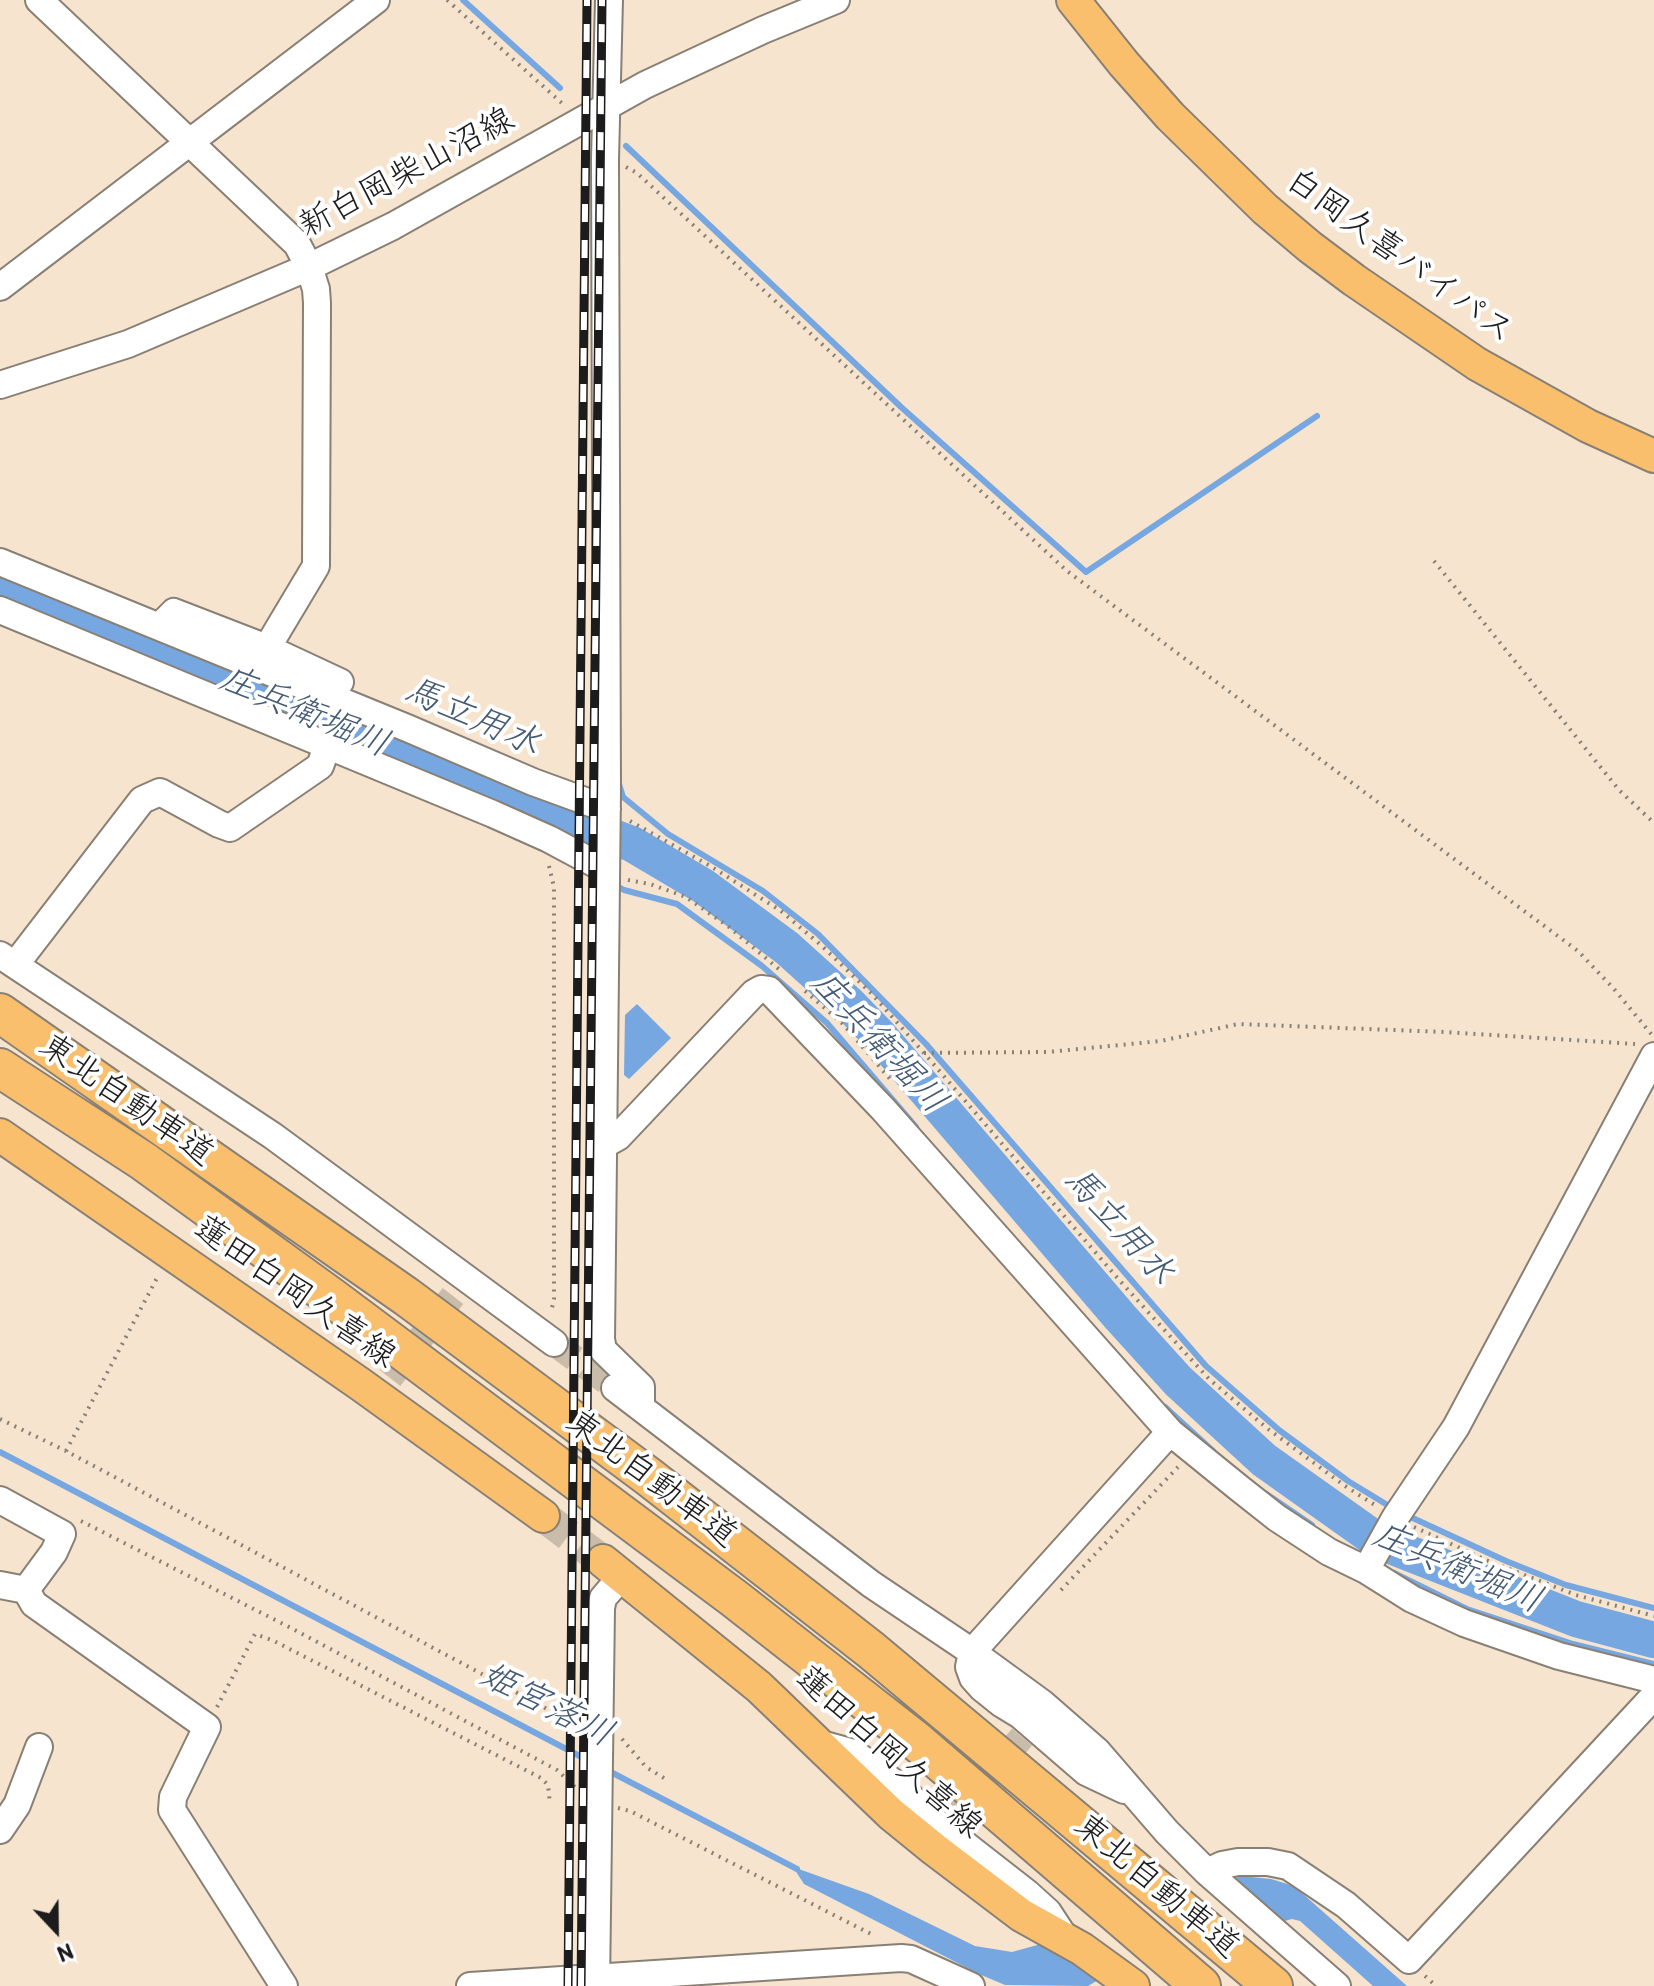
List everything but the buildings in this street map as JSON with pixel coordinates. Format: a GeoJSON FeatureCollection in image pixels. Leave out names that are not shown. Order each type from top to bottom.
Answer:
{"type":"FeatureCollection","features":[{"type":"Feature","properties":{"kind":"highway","name":"東北自動車道"},"geometry":{"type":"LineString","coordinates":[[0,1013],[407,1297],[649,1477],[871,1650],[1273,1986]]}},
{"type":"Feature","properties":{"kind":"highway","name":"東北自動車道"},"geometry":{"type":"LineString","coordinates":[[0,1068],[143,1161],[331,1297],[735,1599],[915,1740],[1201,1986]]}},
{"type":"Feature","properties":{"kind":"main road","name":"白岡久喜バイパス"},"geometry":{"type":"LineString","coordinates":[[1073,0],[1170,116],[1265,209],[1310,247],[1477,364],[1565,415],[1654,456]]}},
{"type":"Feature","properties":{"kind":"main road","name":"蓮田白岡久喜線"},"geometry":{"type":"LineString","coordinates":[[0,1135],[170,1252],[383,1387],[543,1516]]}},
{"type":"Feature","properties":{"kind":"main road","name":"蓮田白岡久喜線"},"geometry":{"type":"LineString","coordinates":[[612,1568],[759,1687],[891,1814],[934,1849],[1021,1915],[1065,1938],[1133,1986]]}},
{"type":"Feature","properties":{"kind":"street"},"geometry":{"type":"LineString","coordinates":[[39,0],[297,244],[309,267],[317,303],[316,566],[267,648]]}},
{"type":"Feature","properties":{"kind":"street"},"geometry":{"type":"LineString","coordinates":[[0,287],[376,0]]}},
{"type":"Feature","properties":{"kind":"street"},"geometry":{"type":"LineString","coordinates":[[609,0],[605,159],[606,814],[601,1339],[603,1350],[641,1387],[641,1407]]}},
{"type":"Feature","properties":{"kind":"street","name":"新白岡柴山沼線"},"geometry":{"type":"LineString","coordinates":[[0,385],[128,344],[309,267],[393,226],[645,85],[836,0]]}},
{"type":"Feature","properties":{"kind":"street"},"geometry":{"type":"LineString","coordinates":[[0,562],[349,704],[606,814]]}},
{"type":"Feature","properties":{"kind":"street"},"geometry":{"type":"LineString","coordinates":[[0,610],[328,744],[605,864]]}},
{"type":"Feature","properties":{"kind":"street"},"geometry":{"type":"LineString","coordinates":[[160,626],[174,612],[267,648],[349,686],[349,704]]}},
{"type":"Feature","properties":{"kind":"street"},"geometry":{"type":"LineString","coordinates":[[328,744],[320,766],[230,828],[160,792],[142,800],[7,960],[273,1136],[459,1287],[544,1335]]}},
{"type":"Feature","properties":{"kind":"street"},"geometry":{"type":"LineString","coordinates":[[602,1146],[618,1137],[754,993],[761,989],[769,990],[877,1103],[1170,1432],[1277,1518],[1329,1552],[1371,1562],[1412,1599],[1464,1623],[1559,1656],[1654,1680]]}},
{"type":"Feature","properties":{"kind":"street"},"geometry":{"type":"LineString","coordinates":[[1371,1562],[1393,1522],[1456,1427],[1646,1050]]}},
{"type":"Feature","properties":{"kind":"street"},"geometry":{"type":"LineString","coordinates":[[615,1388],[871,1584],[1042,1703],[1086,1742],[1207,1872],[1337,1986]]}},
{"type":"Feature","properties":{"kind":"street"},"geometry":{"type":"LineString","coordinates":[[1134,1795],[1086,1772],[1027,1731],[973,1678],[969,1667],[972,1652],[1170,1432]]}},
{"type":"Feature","properties":{"kind":"street"},"geometry":{"type":"LineString","coordinates":[[0,1500],[62,1534],[54,1552],[26,1590]]}},
{"type":"Feature","properties":{"kind":"street"},"geometry":{"type":"LineString","coordinates":[[596,1982],[601,1608],[612,1568]]}},
{"type":"Feature","properties":{"kind":"street"},"geometry":{"type":"LineString","coordinates":[[0,1585],[26,1590],[34,1604],[207,1727],[173,1797],[172,1810],[284,1986]]}},
{"type":"Feature","properties":{"kind":"street"},"geometry":{"type":"LineString","coordinates":[[1207,1872],[1238,1862],[1288,1866],[1346,1905],[1409,1960],[1654,1696]]}},
{"type":"Feature","properties":{"kind":"street"},"geometry":{"type":"LineString","coordinates":[[821,1744],[854,1753],[908,1794],[922,1811],[951,1822],[980,1857],[1001,1870],[1048,1912],[1065,1938]]}},
{"type":"Feature","properties":{"kind":"street"},"geometry":{"type":"LineString","coordinates":[[0,1830],[17,1805],[39,1747]]}},
{"type":"Feature","properties":{"kind":"street"},"geometry":{"type":"LineString","coordinates":[[470,1986],[850,1974],[901,1958],[911,1959],[971,1986]]}},
{"type":"Feature","properties":{"kind":"path"},"geometry":{"type":"LineString","coordinates":[[447,0],[565,106],[576,123]]}},
{"type":"Feature","properties":{"kind":"path"},"geometry":{"type":"LineString","coordinates":[[605,159],[637,173],[1067,571],[1578,951],[1654,1038]]}},
{"type":"Feature","properties":{"kind":"path"},"geometry":{"type":"LineString","coordinates":[[1434,561],[1619,790],[1654,823]]}},
{"type":"Feature","properties":{"kind":"path"},"geometry":{"type":"LineString","coordinates":[[606,814],[712,867],[781,911],[852,975],[1209,1379],[1268,1429],[1393,1522],[1576,1595],[1654,1616]]}},
{"type":"Feature","properties":{"kind":"path"},"geometry":{"type":"LineString","coordinates":[[538,859],[551,868],[554,887],[554,1283],[551,1312],[544,1335]]}},
{"type":"Feature","properties":{"kind":"path"},"geometry":{"type":"LineString","coordinates":[[924,1053],[1048,1052],[1161,1041],[1238,1024],[1445,1032],[1646,1050]]}},
{"type":"Feature","properties":{"kind":"path"},"geometry":{"type":"LineString","coordinates":[[66,1451],[170,1252]]}},
{"type":"Feature","properties":{"kind":"path"},"geometry":{"type":"LineString","coordinates":[[0,1419],[66,1451],[600,1738],[613,1732],[646,1767],[667,1780]]}},
{"type":"Feature","properties":{"kind":"path"},"geometry":{"type":"LineString","coordinates":[[1061,1590],[1194,1451]]}},
{"type":"Feature","properties":{"kind":"path"},"geometry":{"type":"LineString","coordinates":[[69,1516],[291,1628],[557,1770],[588,1800],[598,1795],[630,1811],[892,1945],[901,1958]]}},
{"type":"Feature","properties":{"kind":"path"},"geometry":{"type":"LineString","coordinates":[[207,1727],[255,1634],[541,1778],[548,1785],[550,1804]]}},
{"type":"Feature","properties":{"kind":"water"},"geometry":{"type":"Polygon","coordinates":[[[637,1004],[671,1038],[629,1079],[624,1075],[625,1015],[637,1004]]]}},
{"type":"Feature","properties":{"kind":"water"},"geometry":{"type":"Polygon","coordinates":[[[793,1867],[869,1894],[975,1946],[1012,1952],[1048,1942],[1100,1979],[1088,1986],[1005,1985],[804,1884],[793,1867]]]}},
{"type":"Feature","properties":{"kind":"water"},"geometry":{"type":"Polygon","coordinates":[[[1235,1878],[1271,1879],[1294,1886],[1407,1986],[1373,1986],[1300,1921],[1292,1919],[1281,1922],[1235,1878]]]}},
{"type":"Feature","properties":{"kind":"waterway"},"geometry":{"type":"LineString","coordinates":[[463,0],[560,88]]}},
{"type":"Feature","properties":{"kind":"waterway"},"geometry":{"type":"LineString","coordinates":[[626,146],[901,407],[1086,572],[1317,416]]}},
{"type":"Feature","properties":{"kind":"waterway","name":"庄兵衛堀川"},"geometry":{"type":"LineString","coordinates":[[0,583],[450,775],[632,844],[703,886],[787,948],[848,1003],[1178,1381],[1264,1460],[1378,1541],[1576,1619],[1654,1640]]}},
{"type":"Feature","properties":{"kind":"waterway","name":"馬立用水"},"geometry":{"type":"LineString","coordinates":[[618,781],[623,797],[668,834],[763,891],[818,934],[926,1044],[1206,1366],[1279,1430],[1348,1481],[1394,1509]]}},
{"type":"Feature","properties":{"kind":"waterway"},"geometry":{"type":"LineString","coordinates":[[615,885],[677,904],[762,966],[827,1023],[916,1127]]}},
{"type":"Feature","properties":{"kind":"waterway"},"geometry":{"type":"LineString","coordinates":[[1165,1407],[1213,1451]]}},
{"type":"Feature","properties":{"kind":"waterway","name":"姫宮落川"},"geometry":{"type":"LineString","coordinates":[[0,1452],[591,1762]]}},
{"type":"Feature","properties":{"kind":"waterway"},"geometry":{"type":"LineString","coordinates":[[1265,1493],[1312,1525]]}},
{"type":"Feature","properties":{"kind":"waterway","name":"馬立用水"},"geometry":{"type":"LineString","coordinates":[[1404,1514],[1566,1585],[1654,1608]]}},
{"type":"Feature","properties":{"kind":"waterway"},"geometry":{"type":"LineString","coordinates":[[1394,1573],[1467,1609],[1573,1644],[1654,1664]]}},
{"type":"Feature","properties":{"kind":"waterway","name":"姫宮落川"},"geometry":{"type":"LineString","coordinates":[[605,1769],[797,1869]]}},
{"type":"Feature","properties":{"kind":"tunnel"},"geometry":{"type":"LineString","coordinates":[[390,1378],[453,1296]]}},
{"type":"Feature","properties":{"kind":"tunnel"},"geometry":{"type":"LineString","coordinates":[[554,1343],[615,1388]]}},
{"type":"Feature","properties":{"kind":"tunnel"},"geometry":{"type":"LineString","coordinates":[[543,1516],[603,1561]]}},
{"type":"Feature","properties":{"kind":"tunnel"},"geometry":{"type":"LineString","coordinates":[[957,1814],[1022,1737]]}},
{"type":"Feature","properties":{"kind":"railway"},"geometry":{"type":"LineString","coordinates":[[568,1986],[587,0]]}},
{"type":"Feature","properties":{"kind":"railway"},"geometry":{"type":"LineString","coordinates":[[581,1986],[602,0]]}}]}
